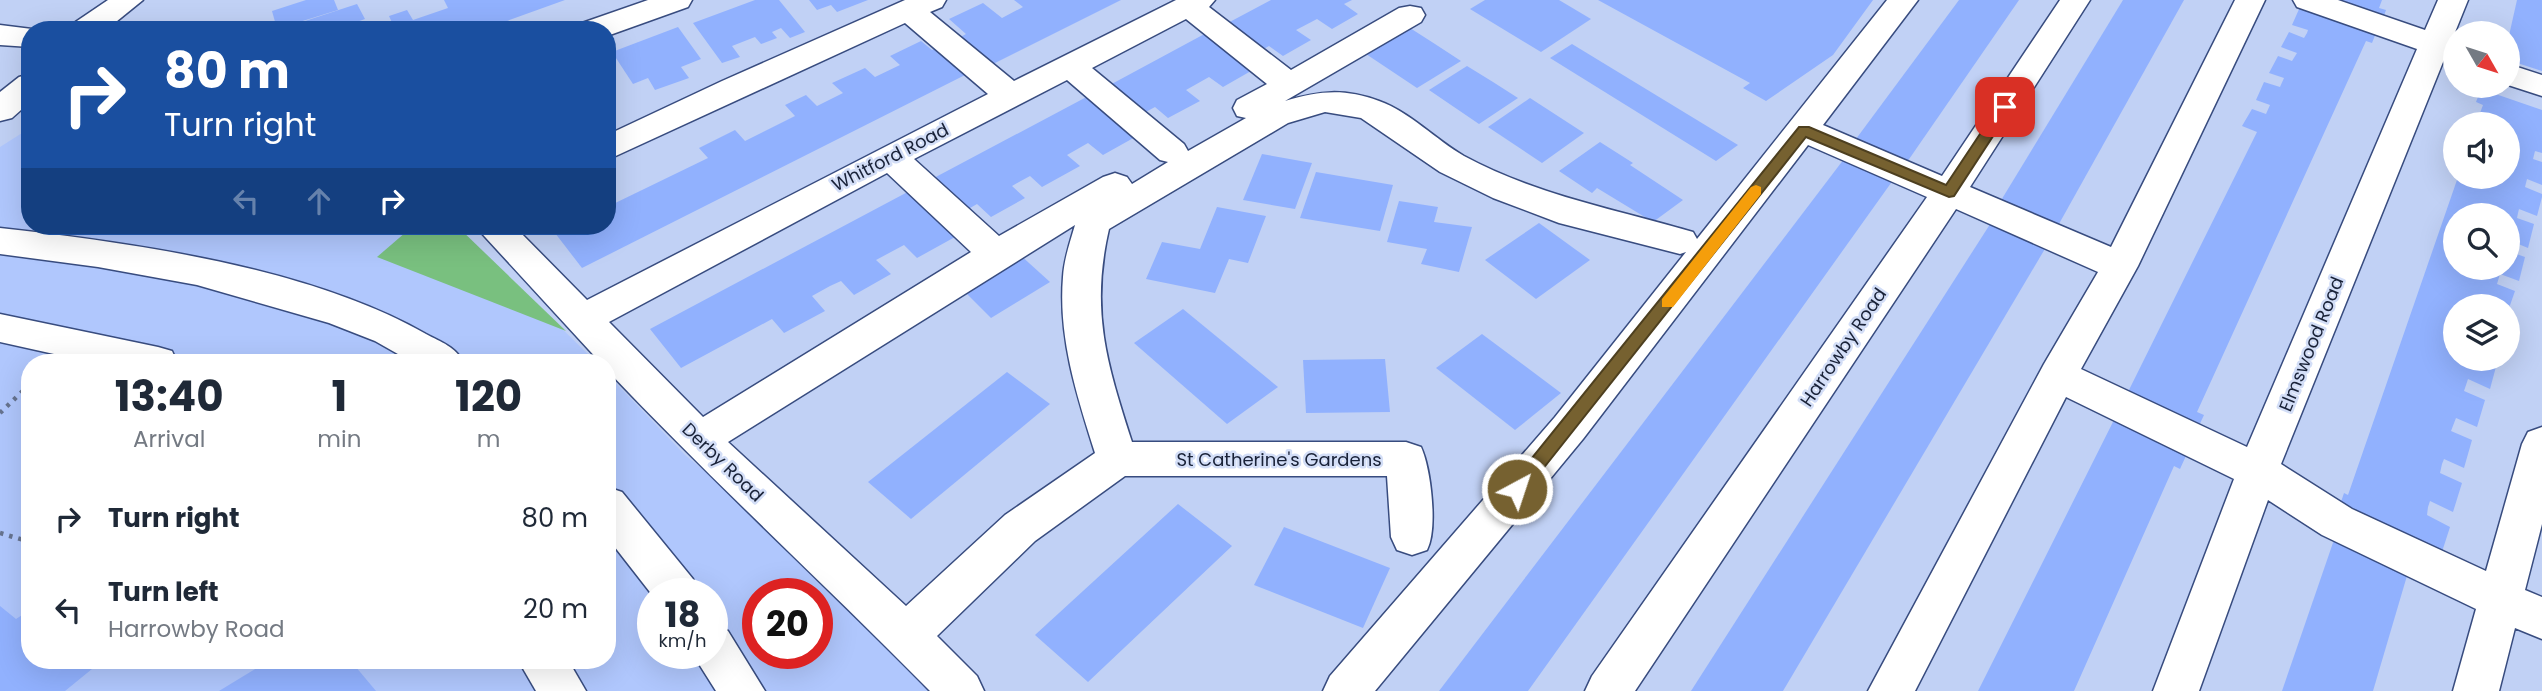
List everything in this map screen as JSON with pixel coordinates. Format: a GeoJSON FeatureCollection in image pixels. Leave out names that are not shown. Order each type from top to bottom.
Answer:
{"type":"FeatureCollection","features":[{"type":"Feature","properties":{"kind":"street"},"geometry":{"type":"LineString","coordinates":[[98,21],[128,0]]}},
{"type":"Feature","properties":{"kind":"street"},"geometry":{"type":"LineString","coordinates":[[616,22],[677,0]]}},
{"type":"Feature","properties":{"kind":"street"},"geometry":{"type":"LineString","coordinates":[[1346,691],[1569,428],[1903,0]]}},
{"type":"Feature","properties":{"kind":"street","name":"Harrowby Road"},"geometry":{"type":"LineString","coordinates":[[1608,691],[1949,192],[2075,0]]}},
{"type":"Feature","properties":{"kind":"street"},"geometry":{"type":"LineString","coordinates":[[1891,691],[2058,375],[2120,266],[2250,0]]}},
{"type":"Feature","properties":{"kind":"street"},"geometry":{"type":"LineString","coordinates":[[2308,0],[2441,49]]}},
{"type":"Feature","properties":{"kind":"street","name":"Elmswood Road"},"geometry":{"type":"LineString","coordinates":[[2176,691],[2258,471],[2441,49],[2453,0]]}},
{"type":"Feature","properties":{"kind":"street"},"geometry":{"type":"LineString","coordinates":[[1194,3],[1289,85]]}},
{"type":"Feature","properties":{"kind":"street","name":"Whitford Road"},"geometry":{"type":"LineString","coordinates":[[583,320],[890,157],[1194,3]]}},
{"type":"Feature","properties":{"kind":"street"},"geometry":{"type":"LineString","coordinates":[[616,145],[733,88],[919,4],[1011,96]]}},
{"type":"Feature","properties":{"kind":"street"},"geometry":{"type":"LineString","coordinates":[[699,440],[996,254],[1410,15]]}},
{"type":"Feature","properties":{"kind":"street"},"geometry":{"type":"LineString","coordinates":[[0,35],[21,36]]}},
{"type":"Feature","properties":{"kind":"street"},"geometry":{"type":"LineString","coordinates":[[1070,66],[1172,152]]}},
{"type":"Feature","properties":{"kind":"street"},"geometry":{"type":"LineString","coordinates":[[2520,78],[2542,86]]}},
{"type":"Feature","properties":{"kind":"street"},"geometry":{"type":"LineString","coordinates":[[0,110],[21,92]]}},
{"type":"Feature","properties":{"kind":"street"},"geometry":{"type":"LineString","coordinates":[[905,636],[1020,528],[1117,459],[1092,380],[1081,329],[1081,278],[1093,222],[1276,115],[1324,101],[1370,109],[1452,164],[1505,189],[1572,214],[1681,241]]}},
{"type":"Feature","properties":{"kind":"street"},"geometry":{"type":"LineString","coordinates":[[1804,130],[2120,266]]}},
{"type":"Feature","properties":{"kind":"street"},"geometry":{"type":"LineString","coordinates":[[890,157],[996,254]]}},
{"type":"Feature","properties":{"kind":"street","name":"Derby Road"},"geometry":{"type":"LineString","coordinates":[[502,235],[616,354]]}},
{"type":"Feature","properties":{"kind":"street"},"geometry":{"type":"LineString","coordinates":[[0,241],[100,251],[293,296],[388,332],[429,354]]}},
{"type":"Feature","properties":{"kind":"street"},"geometry":{"type":"LineString","coordinates":[[0,328],[121,354]]}},
{"type":"Feature","properties":{"kind":"street","name":"Derby Road"},"geometry":{"type":"LineString","coordinates":[[616,354],[699,440],[849,579],[961,691]]}},
{"type":"Feature","properties":{"kind":"street"},"geometry":{"type":"LineString","coordinates":[[2058,375],[2258,471],[2337,522],[2542,619]]}},
{"type":"Feature","properties":{"kind":"street"},"geometry":{"type":"LineString","coordinates":[[2476,691],[2542,444]]}},
{"type":"Feature","properties":{"kind":"street","name":"St Catherine's Gardens"},"geometry":{"type":"LineString","coordinates":[[1117,459],[1406,459],[1412,537]]}},
{"type":"Feature","properties":{"kind":"street"},"geometry":{"type":"LineString","coordinates":[[616,516],[665,578]]}},
{"type":"Feature","properties":{"kind":"street"},"geometry":{"type":"LineString","coordinates":[[547,669],[563,691]]}},
{"type":"Feature","properties":{"kind":"street"},"geometry":{"type":"LineString","coordinates":[[727,669],[742,691]]}},
{"type":"Feature","properties":{"kind":"path"},"geometry":{"type":"LineString","coordinates":[[0,413],[21,393]]}},
{"type":"Feature","properties":{"kind":"path"},"geometry":{"type":"LineString","coordinates":[[0,533],[21,539]]}},
{"type":"Feature","properties":{"kind":"shaded area"},"geometry":{"type":"Polygon","coordinates":[[[21,134],[21,235],[466,235],[588,354],[21,354],[21,669],[616,669],[616,383],[685,455],[905,637],[961,691],[0,691],[0,147],[21,134]]]}},
{"type":"Feature","properties":{"kind":"green space"},"geometry":{"type":"Polygon","coordinates":[[[403,235],[466,235],[566,331],[377,257],[403,235]]]}},
{"type":"Feature","properties":{"kind":"building"},"geometry":{"type":"Polygon","coordinates":[[[306,0],[334,0],[338,10],[303,21],[275,21],[272,11],[306,0]]]}},
{"type":"Feature","properties":{"kind":"building"},"geometry":{"type":"Polygon","coordinates":[[[444,0],[565,0],[507,21],[391,21],[389,16],[407,10],[413,20],[448,8],[444,0]]]}},
{"type":"Feature","properties":{"kind":"building"},"geometry":{"type":"Polygon","coordinates":[[[755,0],[779,0],[805,32],[790,38],[781,28],[772,32],[777,38],[761,44],[755,37],[732,46],[740,57],[722,63],[693,23],[755,0]]]}},
{"type":"Feature","properties":{"kind":"building"},"geometry":{"type":"Polygon","coordinates":[[[809,0],[868,0],[837,12],[831,5],[817,10],[809,0]]]}},
{"type":"Feature","properties":{"kind":"building"},"geometry":{"type":"Polygon","coordinates":[[[1014,0],[1121,0],[987,67],[955,40],[966,34],[949,19],[983,3],[1002,18],[1023,7],[1014,0]]]}},
{"type":"Feature","properties":{"kind":"building"},"geometry":{"type":"Polygon","coordinates":[[[1271,0],[1352,0],[1344,4],[1358,14],[1332,29],[1317,19],[1296,30],[1311,40],[1283,56],[1269,46],[1260,51],[1224,25],[1271,0]]]}},
{"type":"Feature","properties":{"kind":"building"},"geometry":{"type":"Polygon","coordinates":[[[1485,0],[1559,0],[1591,19],[1541,52],[1470,9],[1485,0]]]}},
{"type":"Feature","properties":{"kind":"building"},"geometry":{"type":"Polygon","coordinates":[[[1598,0],[1873,0],[1833,55],[1766,101],[1743,88],[1750,83],[1598,0]]]}},
{"type":"Feature","properties":{"kind":"building"},"geometry":{"type":"Polygon","coordinates":[[[1959,0],[2019,0],[1905,165],[1853,143],[1959,0]]]}},
{"type":"Feature","properties":{"kind":"building"},"geometry":{"type":"Polygon","coordinates":[[[2123,0],[2184,0],[2055,231],[1997,207],[2123,0]]]}},
{"type":"Feature","properties":{"kind":"building"},"geometry":{"type":"Polygon","coordinates":[[[2320,0],[2382,0],[2379,8],[2386,10],[2382,21],[2320,0]]]}},
{"type":"Feature","properties":{"kind":"building"},"geometry":{"type":"Polygon","coordinates":[[[2517,0],[2542,0],[2542,71],[2520,64],[2520,21],[2512,21],[2517,0]]]}},
{"type":"Feature","properties":{"kind":"building"},"geometry":{"type":"Polygon","coordinates":[[[357,4],[365,19],[359,21],[305,21],[357,4]]]}},
{"type":"Feature","properties":{"kind":"building"},"geometry":{"type":"Polygon","coordinates":[[[2300,7],[2378,28],[2372,43],[2366,41],[2197,412],[2204,415],[2195,434],[2124,400],[2257,132],[2242,126],[2252,109],[2266,114],[2270,105],[2256,100],[2264,82],[2280,87],[2284,78],[2269,73],[2278,56],[2292,61],[2297,53],[2281,47],[2289,32],[2304,38],[2307,33],[2308,30],[2292,25],[2300,7]]]}},
{"type":"Feature","properties":{"kind":"building"},"geometry":{"type":"Polygon","coordinates":[[[678,27],[701,59],[681,67],[689,78],[655,90],[648,78],[633,84],[616,58],[616,50],[678,27]]]}},
{"type":"Feature","properties":{"kind":"building"},"geometry":{"type":"Polygon","coordinates":[[[1410,28],[1461,61],[1417,88],[1366,54],[1410,28]]]}},
{"type":"Feature","properties":{"kind":"building"},"geometry":{"type":"Polygon","coordinates":[[[1210,31],[1246,57],[1239,62],[1251,71],[1223,87],[1209,77],[1186,90],[1200,101],[1168,118],[1155,107],[1142,114],[1108,86],[1210,31]]]}},
{"type":"Feature","properties":{"kind":"building"},"geometry":{"type":"Polygon","coordinates":[[[921,41],[932,50],[941,46],[971,72],[582,268],[557,235],[616,235],[616,203],[708,158],[699,148],[735,130],[745,141],[795,116],[785,105],[806,95],[817,106],[843,93],[832,83],[865,68],[875,77],[900,65],[890,56],[921,41]]]}},
{"type":"Feature","properties":{"kind":"building"},"geometry":{"type":"Polygon","coordinates":[[[1572,44],[1738,145],[1716,161],[1550,58],[1572,44]]]}},
{"type":"Feature","properties":{"kind":"building"},"geometry":{"type":"Polygon","coordinates":[[[1467,66],[1518,98],[1479,124],[1429,90],[1467,66]]]}},
{"type":"Feature","properties":{"kind":"building"},"geometry":{"type":"Polygon","coordinates":[[[1094,93],[1137,136],[1103,155],[1088,143],[1067,155],[1080,166],[1042,187],[1030,176],[1012,186],[1025,198],[991,217],[977,204],[965,211],[932,179],[1094,93]]]}},
{"type":"Feature","properties":{"kind":"building"},"geometry":{"type":"Polygon","coordinates":[[[1530,98],[1584,133],[1542,163],[1488,127],[1530,98]]]}},
{"type":"Feature","properties":{"kind":"building"},"geometry":{"type":"Polygon","coordinates":[[[2478,98],[2507,98],[2542,110],[2542,153],[2535,151],[2533,159],[2542,162],[2542,185],[2527,179],[2525,187],[2542,194],[2537,216],[2520,209],[2520,203],[2449,203],[2454,189],[2520,189],[2520,112],[2480,112],[2483,105],[2476,102],[2478,98]]]}},
{"type":"Feature","properties":{"kind":"building"},"geometry":{"type":"Polygon","coordinates":[[[1600,142],[1683,200],[1653,222],[1597,188],[1592,193],[1559,171],[1600,142]]]}},
{"type":"Feature","properties":{"kind":"building"},"geometry":{"type":"Polygon","coordinates":[[[1262,154],[1312,163],[1295,209],[1243,200],[1262,154]]]}},
{"type":"Feature","properties":{"kind":"building"},"geometry":{"type":"Polygon","coordinates":[[[1847,155],[1896,176],[1528,691],[1439,691],[1847,155]]]}},
{"type":"Feature","properties":{"kind":"building"},"geometry":{"type":"Polygon","coordinates":[[[1316,172],[1393,185],[1380,231],[1300,218],[1316,172]]]}},
{"type":"Feature","properties":{"kind":"building"},"geometry":{"type":"Polygon","coordinates":[[[917,187],[955,237],[917,258],[904,245],[876,260],[891,274],[854,295],[841,281],[830,286],[812,296],[825,311],[784,333],[772,319],[681,368],[650,329],[917,187]]]}},
{"type":"Feature","properties":{"kind":"building"},"geometry":{"type":"Polygon","coordinates":[[[1399,201],[1438,207],[1434,222],[1472,227],[1459,272],[1421,264],[1427,249],[1387,242],[1399,201]]]}},
{"type":"Feature","properties":{"kind":"building"},"geometry":{"type":"Polygon","coordinates":[[[1217,207],[1266,216],[1248,263],[1229,259],[1215,293],[1146,279],[1162,242],[1200,249],[1217,207]]]}},
{"type":"Feature","properties":{"kind":"building"},"geometry":{"type":"Polygon","coordinates":[[[1994,218],[2049,242],[1783,691],[1691,691],[1994,218]]]}},
{"type":"Feature","properties":{"kind":"building"},"geometry":{"type":"Polygon","coordinates":[[[2520,219],[2534,224],[2528,248],[2520,245],[2520,219]]]}},
{"type":"Feature","properties":{"kind":"building"},"geometry":{"type":"Polygon","coordinates":[[[2443,220],[2443,280],[2498,280],[2497,284],[2515,291],[2514,294],[2443,294],[2443,371],[2495,371],[2490,389],[2468,379],[2464,391],[2485,400],[2477,427],[2456,418],[2451,431],[2472,440],[2464,468],[2444,459],[2442,464],[2440,473],[2462,483],[2453,512],[2430,501],[2428,507],[2427,515],[2450,527],[2440,558],[2336,517],[2344,493],[2348,495],[2443,220]]]}},
{"type":"Feature","properties":{"kind":"building"},"geometry":{"type":"Polygon","coordinates":[[[1539,223],[1590,260],[1536,299],[1485,260],[1539,223]]]}},
{"type":"Feature","properties":{"kind":"building"},"geometry":{"type":"Polygon","coordinates":[[[1018,253],[1050,282],[991,318],[960,287],[1018,253]]]}},
{"type":"Feature","properties":{"kind":"building"},"geometry":{"type":"Polygon","coordinates":[[[2520,255],[2525,257],[2520,277],[2520,255]]]}},
{"type":"Feature","properties":{"kind":"building"},"geometry":{"type":"Polygon","coordinates":[[[1183,309],[1278,387],[1227,424],[1134,343],[1183,309]]]}},
{"type":"Feature","properties":{"kind":"building"},"geometry":{"type":"Polygon","coordinates":[[[1482,334],[1561,393],[1515,430],[1436,368],[1482,334]]]}},
{"type":"Feature","properties":{"kind":"building"},"geometry":{"type":"Polygon","coordinates":[[[1385,359],[1390,412],[1306,413],[1303,360],[1385,359]]]}},
{"type":"Feature","properties":{"kind":"building"},"geometry":{"type":"Polygon","coordinates":[[[1007,372],[1050,404],[911,519],[868,482],[1007,372]]]}},
{"type":"Feature","properties":{"kind":"building"},"geometry":{"type":"Polygon","coordinates":[[[2118,412],[2190,447],[2180,469],[2174,466],[2074,691],[1978,691],[2118,412]]]}},
{"type":"Feature","properties":{"kind":"building"},"geometry":{"type":"Polygon","coordinates":[[[1178,504],[1232,546],[1088,682],[1035,635],[1178,504]]]}},
{"type":"Feature","properties":{"kind":"building"},"geometry":{"type":"Polygon","coordinates":[[[1284,527],[1390,568],[1363,628],[1254,585],[1284,527]]]}},
{"type":"Feature","properties":{"kind":"building"},"geometry":{"type":"Polygon","coordinates":[[[2336,534],[2409,569],[2373,691],[2282,691],[2336,534]]]}},
{"type":"Feature","properties":{"kind":"building"},"geometry":{"type":"Polygon","coordinates":[[[0,606],[16,619],[21,616],[21,669],[92,669],[65,691],[0,691],[0,606]]]}},
{"type":"Feature","properties":{"kind":"building"},"geometry":{"type":"Polygon","coordinates":[[[255,669],[358,669],[376,691],[219,691],[255,669]]]}},
{"type":"Feature","properties":{"kind":"slow traffic"},"geometry":{"type":"LineString","coordinates":[[1667,303],[1756,190]]}},
{"type":"Feature","properties":{"kind":"route"},"geometry":{"type":"LineString","coordinates":[[1517,489],[1569,428],[1804,130],[1949,192],[2005,107]]}}]}
